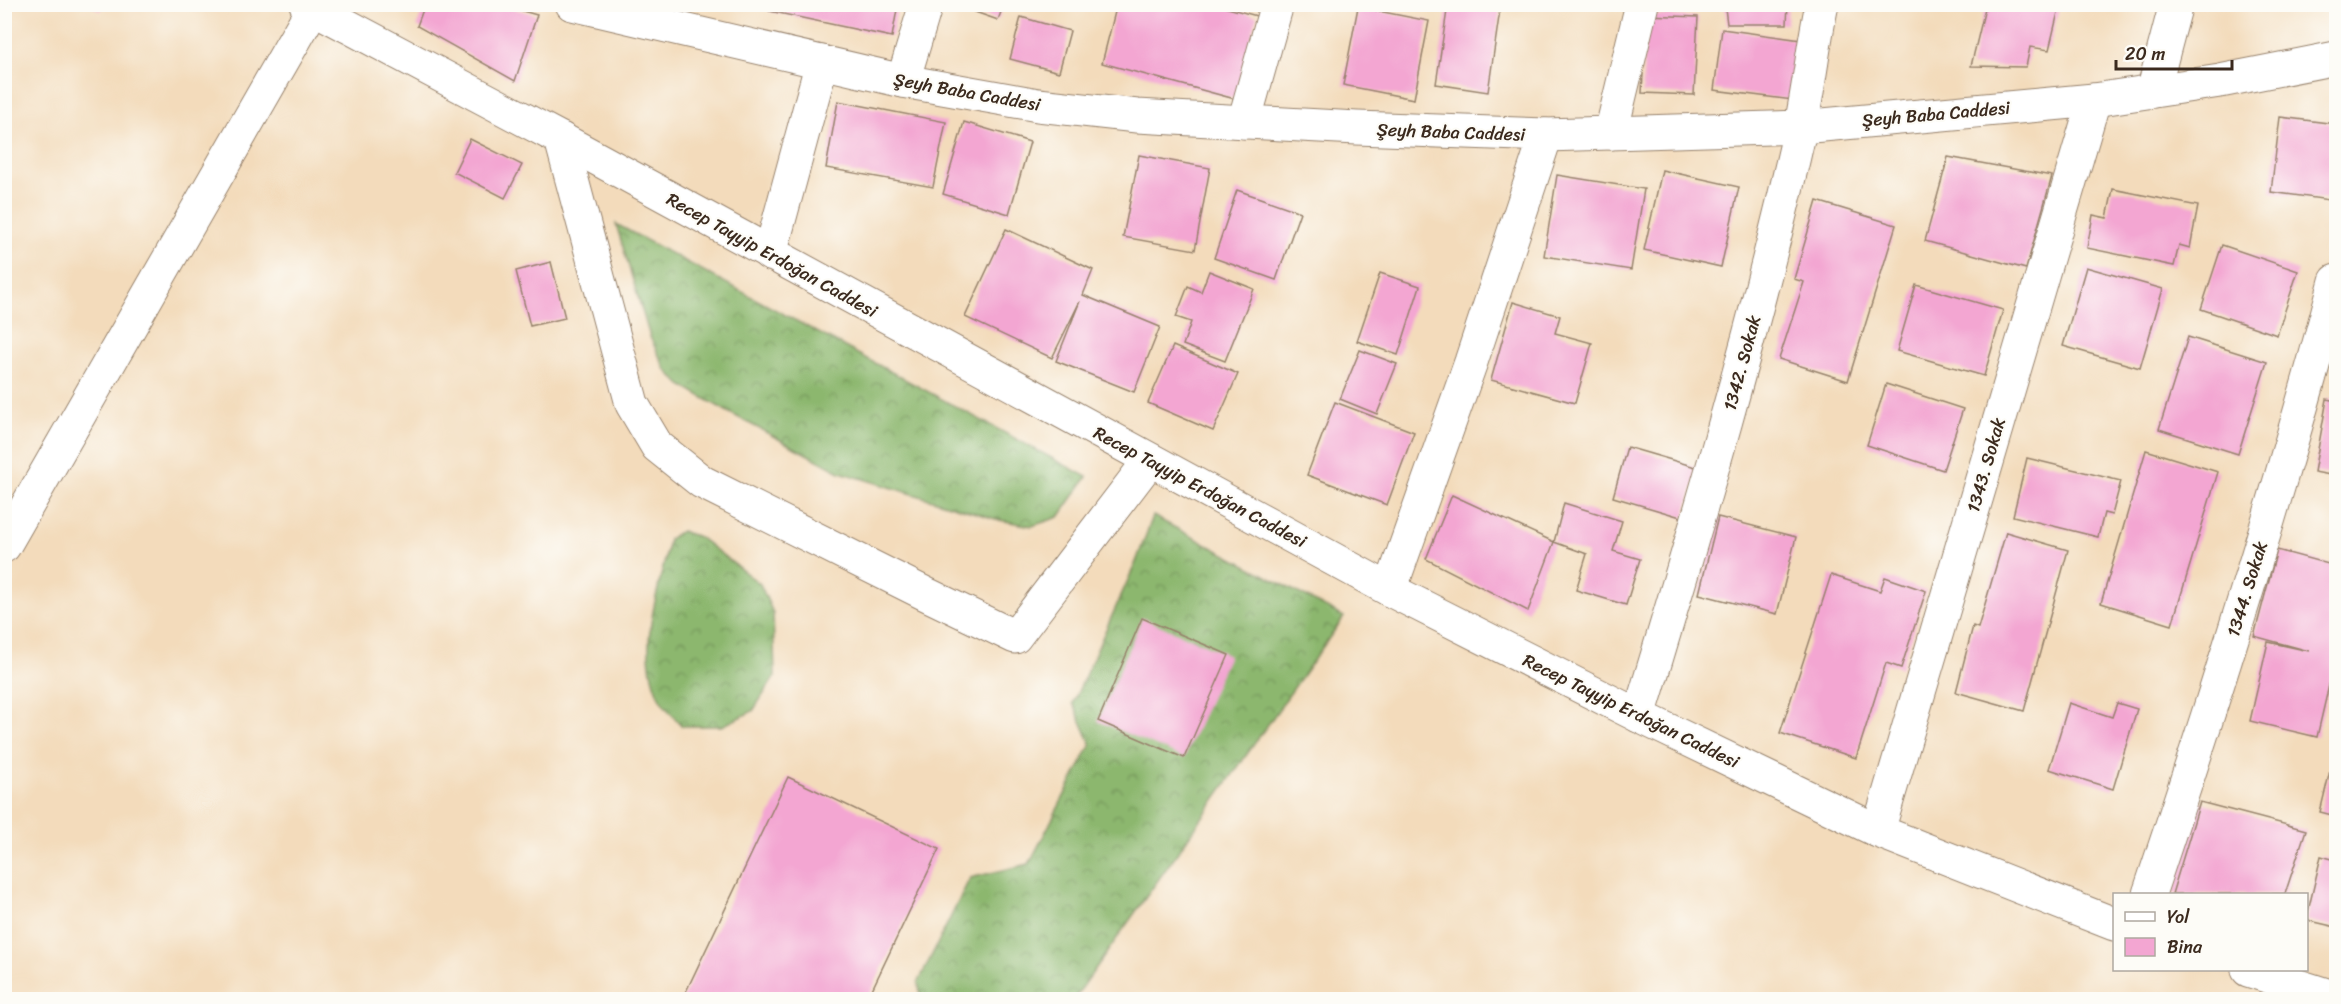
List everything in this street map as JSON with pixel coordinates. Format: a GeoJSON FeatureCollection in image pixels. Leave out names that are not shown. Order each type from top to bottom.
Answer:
{"type":"FeatureCollection","features":[{"type":"Feature","properties":{"kind":"street"},"geometry":{"type":"LineString","coordinates":[[903,81],[926,4]]}},
{"type":"Feature","properties":{"kind":"street"},"geometry":{"type":"LineString","coordinates":[[1244,122],[1277,4]]}},
{"type":"Feature","properties":{"kind":"street"},"geometry":{"type":"LineString","coordinates":[[1611,133],[1642,4]]}},
{"type":"Feature","properties":{"kind":"street","name":"1342. Sokak"},"geometry":{"type":"LineString","coordinates":[[1639,716],[1725,430],[1801,127],[1822,4]]}},
{"type":"Feature","properties":{"kind":"street"},"geometry":{"type":"LineString","coordinates":[[2153,92],[2176,4]]}},
{"type":"Feature","properties":{"kind":"street"},"geometry":{"type":"LineString","coordinates":[[4,546],[310,6]]}},
{"type":"Feature","properties":{"kind":"street","name":"Recep Tayyip Erdoğan Caddesi"},"geometry":{"type":"LineString","coordinates":[[310,6],[561,139],[1390,590],[1639,716],[1878,831],[2113,923]]}},
{"type":"Feature","properties":{"kind":"street","name":"Şeyh Baba Caddesi"},"geometry":{"type":"LineString","coordinates":[[585,6],[903,81],[1038,105],[1137,116],[1546,135],[1801,127],[2094,100],[2220,81],[2337,58]]}},
{"type":"Feature","properties":{"kind":"street"},"geometry":{"type":"LineString","coordinates":[[770,254],[822,62]]}},
{"type":"Feature","properties":{"kind":"street","name":"1343. Sokak"},"geometry":{"type":"LineString","coordinates":[[1878,831],[2094,100]]}},
{"type":"Feature","properties":{"kind":"street"},"geometry":{"type":"LineString","coordinates":[[1390,590],[1471,362],[1546,135]]}},
{"type":"Feature","properties":{"kind":"street"},"geometry":{"type":"LineString","coordinates":[[561,139],[632,404],[657,446],[702,482],[1015,637],[1150,460]]}},
{"type":"Feature","properties":{"kind":"street","name":"1344. Sokak"},"geometry":{"type":"LineString","coordinates":[[2149,893],[2257,558],[2337,281]]}},
{"type":"Feature","properties":{"kind":"street"},"geometry":{"type":"LineString","coordinates":[[2254,971],[2337,998]]}},
{"type":"Feature","properties":{"kind":"green space"},"geometry":{"type":"Polygon","coordinates":[[[616,224],[1087,477],[1059,517],[1032,526],[999,520],[840,472],[728,412],[681,385],[666,370],[650,337],[616,224]]]}},
{"type":"Feature","properties":{"kind":"green space"},"geometry":{"type":"Polygon","coordinates":[[[1153,516],[1344,617],[1074,999],[922,999],[918,983],[970,878],[1029,864],[1091,744],[1073,703],[1136,562],[1153,516]]]}},
{"type":"Feature","properties":{"kind":"green space"},"geometry":{"type":"Polygon","coordinates":[[[681,531],[699,537],[760,584],[773,613],[775,676],[753,711],[722,726],[682,726],[661,701],[652,677],[649,638],[652,618],[669,539],[681,531]]]}},
{"type":"Feature","properties":{"kind":"building"},"geometry":{"type":"Polygon","coordinates":[[[88,4],[104,4],[101,11],[88,4]]]}},
{"type":"Feature","properties":{"kind":"building"},"geometry":{"type":"Polygon","coordinates":[[[425,4],[498,4],[537,15],[515,81],[417,26],[425,4]]]}},
{"type":"Feature","properties":{"kind":"building"},"geometry":{"type":"Polygon","coordinates":[[[770,4],[898,4],[892,37],[769,11],[770,4]]]}},
{"type":"Feature","properties":{"kind":"building"},"geometry":{"type":"Polygon","coordinates":[[[952,4],[1004,4],[998,20],[952,4]]]}},
{"type":"Feature","properties":{"kind":"building"},"geometry":{"type":"Polygon","coordinates":[[[1117,4],[1213,4],[1257,16],[1235,99],[1102,63],[1117,4]]]}},
{"type":"Feature","properties":{"kind":"building"},"geometry":{"type":"Polygon","coordinates":[[[1448,4],[1500,10],[1488,92],[1436,84],[1448,4]]]}},
{"type":"Feature","properties":{"kind":"building"},"geometry":{"type":"Polygon","coordinates":[[[1690,4],[1788,4],[1787,24],[1727,24],[1725,8],[1690,7],[1690,4]]]}},
{"type":"Feature","properties":{"kind":"building"},"geometry":{"type":"Polygon","coordinates":[[[1986,4],[2060,4],[2049,50],[2030,47],[2026,67],[1971,66],[1986,4]]]}},
{"type":"Feature","properties":{"kind":"building"},"geometry":{"type":"Polygon","coordinates":[[[1358,7],[1429,21],[1414,99],[1343,85],[1358,7]]]}},
{"type":"Feature","properties":{"kind":"building"},"geometry":{"type":"Polygon","coordinates":[[[1646,15],[1698,17],[1694,95],[1642,93],[1646,15]]]}},
{"type":"Feature","properties":{"kind":"building"},"geometry":{"type":"Polygon","coordinates":[[[1021,17],[1070,31],[1059,72],[1010,59],[1021,17]]]}},
{"type":"Feature","properties":{"kind":"building"},"geometry":{"type":"Polygon","coordinates":[[[1722,29],[1801,40],[1793,100],[1714,90],[1722,29]]]}},
{"type":"Feature","properties":{"kind":"building"},"geometry":{"type":"Polygon","coordinates":[[[838,101],[946,122],[933,187],[826,168],[838,101]]]}},
{"type":"Feature","properties":{"kind":"building"},"geometry":{"type":"Polygon","coordinates":[[[2280,117],[2336,124],[2336,201],[2271,192],[2280,117]]]}},
{"type":"Feature","properties":{"kind":"building"},"geometry":{"type":"Polygon","coordinates":[[[964,122],[1030,142],[1009,214],[943,194],[964,122]]]}},
{"type":"Feature","properties":{"kind":"building"},"geometry":{"type":"Polygon","coordinates":[[[470,139],[522,165],[505,198],[454,172],[470,139]]]}},
{"type":"Feature","properties":{"kind":"building"},"geometry":{"type":"Polygon","coordinates":[[[1139,155],[1210,168],[1195,250],[1123,237],[1139,155]]]}},
{"type":"Feature","properties":{"kind":"building"},"geometry":{"type":"Polygon","coordinates":[[[1948,157],[2052,176],[2026,269],[1925,241],[1948,157]]]}},
{"type":"Feature","properties":{"kind":"building"},"geometry":{"type":"Polygon","coordinates":[[[1662,170],[1739,187],[1721,267],[1644,250],[1662,170]]]}},
{"type":"Feature","properties":{"kind":"building"},"geometry":{"type":"Polygon","coordinates":[[[1557,175],[1644,189],[1631,270],[1544,256],[1557,175]]]}},
{"type":"Feature","properties":{"kind":"building"},"geometry":{"type":"Polygon","coordinates":[[[2113,189],[2198,206],[2190,248],[2179,245],[2174,266],[2087,248],[2093,215],[2107,218],[2113,189]]]}},
{"type":"Feature","properties":{"kind":"building"},"geometry":{"type":"Polygon","coordinates":[[[1237,190],[1300,212],[1276,280],[1214,258],[1237,190]]]}},
{"type":"Feature","properties":{"kind":"building"},"geometry":{"type":"Polygon","coordinates":[[[1817,201],[1896,225],[1848,381],[1779,359],[1804,282],[1794,279],[1817,201]]]}},
{"type":"Feature","properties":{"kind":"building"},"geometry":{"type":"Polygon","coordinates":[[[1006,229],[1093,270],[1083,295],[1160,327],[1134,392],[1056,361],[1080,301],[1052,358],[965,317],[1006,229]]]}},
{"type":"Feature","properties":{"kind":"building"},"geometry":{"type":"Polygon","coordinates":[[[2222,245],[2298,271],[2277,335],[2201,309],[2222,245]]]}},
{"type":"Feature","properties":{"kind":"building"},"geometry":{"type":"Polygon","coordinates":[[[551,262],[565,318],[530,326],[516,271],[551,262]]]}},
{"type":"Feature","properties":{"kind":"building"},"geometry":{"type":"Polygon","coordinates":[[[2086,267],[2163,289],[2140,368],[2063,346],[2086,267]]]}},
{"type":"Feature","properties":{"kind":"building"},"geometry":{"type":"Polygon","coordinates":[[[1209,271],[1254,289],[1225,361],[1183,345],[1191,322],[1176,317],[1188,286],[1201,292],[1209,271]]]}},
{"type":"Feature","properties":{"kind":"building"},"geometry":{"type":"Polygon","coordinates":[[[1380,273],[1420,286],[1398,355],[1357,341],[1380,273]]]}},
{"type":"Feature","properties":{"kind":"building"},"geometry":{"type":"Polygon","coordinates":[[[1916,285],[2003,310],[1984,376],[1897,351],[1916,285]]]}},
{"type":"Feature","properties":{"kind":"building"},"geometry":{"type":"Polygon","coordinates":[[[1513,302],[1560,316],[1555,333],[1592,343],[1575,403],[1491,380],[1513,302]]]}},
{"type":"Feature","properties":{"kind":"building"},"geometry":{"type":"Polygon","coordinates":[[[2188,337],[2267,362],[2238,454],[2159,429],[2188,337]]]}},
{"type":"Feature","properties":{"kind":"building"},"geometry":{"type":"Polygon","coordinates":[[[1173,346],[1238,374],[1213,431],[1148,403],[1173,346]]]}},
{"type":"Feature","properties":{"kind":"building"},"geometry":{"type":"Polygon","coordinates":[[[1360,350],[1397,364],[1377,414],[1340,399],[1360,350]]]}},
{"type":"Feature","properties":{"kind":"building"},"geometry":{"type":"Polygon","coordinates":[[[1886,384],[1963,409],[1943,470],[1867,445],[1886,384]]]}},
{"type":"Feature","properties":{"kind":"building"},"geometry":{"type":"Polygon","coordinates":[[[2327,399],[2336,401],[2336,476],[2314,472],[2327,399]]]}},
{"type":"Feature","properties":{"kind":"building"},"geometry":{"type":"Polygon","coordinates":[[[1335,402],[1414,432],[1387,505],[1307,475],[1335,402]]]}},
{"type":"Feature","properties":{"kind":"building"},"geometry":{"type":"Polygon","coordinates":[[[1627,447],[1699,468],[1684,518],[1613,497],[1627,447]]]}},
{"type":"Feature","properties":{"kind":"building"},"geometry":{"type":"Polygon","coordinates":[[[2146,450],[2218,472],[2172,625],[2101,603],[2146,450]]]}},
{"type":"Feature","properties":{"kind":"building"},"geometry":{"type":"Polygon","coordinates":[[[2027,458],[2121,481],[2112,515],[2104,513],[2098,537],[2013,516],[2027,458]]]}},
{"type":"Feature","properties":{"kind":"building"},"geometry":{"type":"Polygon","coordinates":[[[1452,495],[1554,542],[1528,611],[1426,559],[1452,495]]]}},
{"type":"Feature","properties":{"kind":"building"},"geometry":{"type":"Polygon","coordinates":[[[1564,503],[1622,521],[1613,551],[1640,559],[1626,605],[1576,590],[1587,554],[1554,542],[1564,503]]]}},
{"type":"Feature","properties":{"kind":"building"},"geometry":{"type":"Polygon","coordinates":[[[1718,517],[1796,537],[1777,614],[1699,594],[1718,517]]]}},
{"type":"Feature","properties":{"kind":"building"},"geometry":{"type":"Polygon","coordinates":[[[2006,532],[2068,550],[2024,711],[1956,692],[1973,626],[1978,628],[2006,532]]]}},
{"type":"Feature","properties":{"kind":"building"},"geometry":{"type":"Polygon","coordinates":[[[2277,550],[2336,566],[2336,655],[2317,737],[2250,721],[2268,642],[2309,651],[2254,636],[2277,550]]]}},
{"type":"Feature","properties":{"kind":"building"},"geometry":{"type":"Polygon","coordinates":[[[1831,575],[1880,591],[1885,577],[1926,591],[1901,668],[1886,663],[1856,758],[1780,733],[1831,575]]]}},
{"type":"Feature","properties":{"kind":"building"},"geometry":{"type":"Polygon","coordinates":[[[1142,618],[1229,655],[1184,758],[1098,721],[1142,618]]]}},
{"type":"Feature","properties":{"kind":"building"},"geometry":{"type":"Polygon","coordinates":[[[2069,703],[2112,717],[2117,703],[2137,709],[2113,789],[2049,769],[2069,703]]]}},
{"type":"Feature","properties":{"kind":"building"},"geometry":{"type":"Polygon","coordinates":[[[2336,746],[2336,816],[2320,812],[2336,746]]]}},
{"type":"Feature","properties":{"kind":"building"},"geometry":{"type":"Polygon","coordinates":[[[788,777],[939,849],[867,1000],[682,1000],[788,777]]]}},
{"type":"Feature","properties":{"kind":"building"},"geometry":{"type":"Polygon","coordinates":[[[2200,802],[2306,830],[2285,893],[2172,893],[2200,802]]]}},
{"type":"Feature","properties":{"kind":"building"},"geometry":{"type":"Polygon","coordinates":[[[2321,856],[2336,860],[2336,927],[2308,920],[2321,856]]]}}]}
